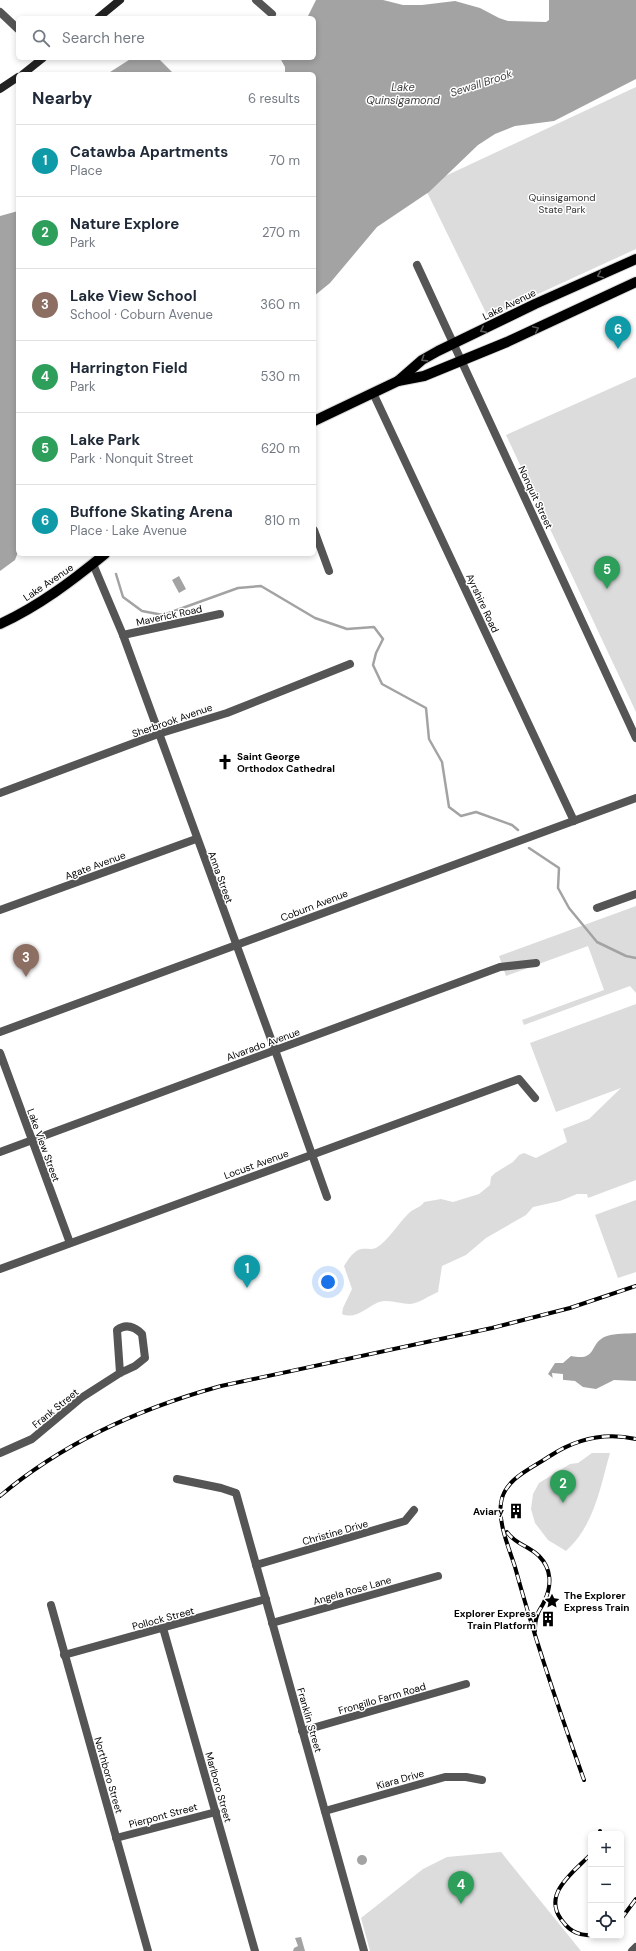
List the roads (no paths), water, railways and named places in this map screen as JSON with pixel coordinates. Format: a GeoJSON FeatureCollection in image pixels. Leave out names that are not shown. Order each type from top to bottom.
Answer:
{"type":"FeatureCollection","features":[{"type":"Feature","properties":{"kind":"main road"},"geometry":{"type":"LineString","coordinates":[[100,16],[118,1]]}},
{"type":"Feature","properties":{"kind":"main road"},"geometry":{"type":"LineString","coordinates":[[26,72],[40,60]]}},
{"type":"Feature","properties":{"kind":"main road"},"geometry":{"type":"LineString","coordinates":[[0,89],[16,78]]}},
{"type":"Feature","properties":{"kind":"main road","name":"Lake Avenue"},"geometry":{"type":"LineString","coordinates":[[398,381],[422,360],[535,304],[636,259]]}},
{"type":"Feature","properties":{"kind":"main road","name":"Lake Avenue"},"geometry":{"type":"LineString","coordinates":[[316,420],[398,381],[424,376],[521,336],[636,282]]}},
{"type":"Feature","properties":{"kind":"main road","name":"Lake Avenue"},"geometry":{"type":"LineString","coordinates":[[0,624],[49,597],[103,556]]}},
{"type":"Feature","properties":{"kind":"street"},"geometry":{"type":"LineString","coordinates":[[256,0],[272,14]]}},
{"type":"Feature","properties":{"kind":"street"},"geometry":{"type":"LineString","coordinates":[[0,12],[16,27]]}},
{"type":"Feature","properties":{"kind":"street","name":"Nonquit Street"},"geometry":{"type":"LineString","coordinates":[[417,265],[636,738]]}},
{"type":"Feature","properties":{"kind":"street","name":"Ayrshire Road"},"geometry":{"type":"LineString","coordinates":[[373,393],[574,821]]}},
{"type":"Feature","properties":{"kind":"street"},"geometry":{"type":"LineString","coordinates":[[316,535],[329,571]]}},
{"type":"Feature","properties":{"kind":"street","name":"Anna Street"},"geometry":{"type":"LineString","coordinates":[[93,564],[123,636],[275,1050],[327,1197]]}},
{"type":"Feature","properties":{"kind":"street","name":"Maverick Road"},"geometry":{"type":"LineString","coordinates":[[123,636],[220,614]]}},
{"type":"Feature","properties":{"kind":"street","name":"Sherbrook Avenue"},"geometry":{"type":"LineString","coordinates":[[0,794],[158,734],[227,713],[350,664]]}},
{"type":"Feature","properties":{"kind":"street","name":"Coburn Avenue"},"geometry":{"type":"LineString","coordinates":[[0,1032],[403,882],[636,798]]}},
{"type":"Feature","properties":{"kind":"street","name":"Agate Avenue"},"geometry":{"type":"LineString","coordinates":[[0,910],[196,838]]}},
{"type":"Feature","properties":{"kind":"street"},"geometry":{"type":"LineString","coordinates":[[597,908],[636,894]]}},
{"type":"Feature","properties":{"kind":"street","name":"Alvarado Avenue"},"geometry":{"type":"LineString","coordinates":[[0,1152],[500,967],[536,963]]}},
{"type":"Feature","properties":{"kind":"street","name":"Lake View Street"},"geometry":{"type":"LineString","coordinates":[[0,1053],[70,1243]]}},
{"type":"Feature","properties":{"kind":"street","name":"Locust Avenue"},"geometry":{"type":"LineString","coordinates":[[0,1269],[519,1078],[535,1098]]}},
{"type":"Feature","properties":{"kind":"street","name":"Frank Street"},"geometry":{"type":"LineString","coordinates":[[0,1454],[32,1439],[81,1398],[120,1373],[135,1366],[145,1358],[142,1334],[135,1328],[127,1326],[117,1330],[120,1373]]}},
{"type":"Feature","properties":{"kind":"street","name":"Franklin Street"},"geometry":{"type":"LineString","coordinates":[[177,1479],[221,1488],[236,1493],[364,1951]]}},
{"type":"Feature","properties":{"kind":"street","name":"Christine Drive"},"geometry":{"type":"LineString","coordinates":[[256,1565],[405,1521],[414,1510]]}},
{"type":"Feature","properties":{"kind":"street","name":"Angela Rose Lane"},"geometry":{"type":"LineString","coordinates":[[272,1623],[438,1576]]}},
{"type":"Feature","properties":{"kind":"street","name":"Pollock Street"},"geometry":{"type":"LineString","coordinates":[[64,1655],[266,1599]]}},
{"type":"Feature","properties":{"kind":"street","name":"Northboro Street"},"geometry":{"type":"LineString","coordinates":[[51,1605],[148,1951]]}},
{"type":"Feature","properties":{"kind":"street","name":"Marlboro Street"},"geometry":{"type":"LineString","coordinates":[[163,1628],[255,1951]]}},
{"type":"Feature","properties":{"kind":"street","name":"Frongillo Farm Road"},"geometry":{"type":"LineString","coordinates":[[302,1731],[466,1684]]}},
{"type":"Feature","properties":{"kind":"street","name":"Kiara Drive"},"geometry":{"type":"LineString","coordinates":[[325,1811],[445,1777],[466,1777],[482,1780]]}},
{"type":"Feature","properties":{"kind":"street","name":"Pierpont Street"},"geometry":{"type":"LineString","coordinates":[[116,1838],[216,1812]]}},
{"type":"Feature","properties":{"kind":"street"},"geometry":{"type":"LineString","coordinates":[[632,1951],[636,1947]]}},
{"type":"Feature","properties":{"kind":"water","name":"Lake Quinsigamond"},"geometry":{"type":"Polygon","coordinates":[[[316,0],[383,0],[403,5],[422,5],[455,1],[480,8],[508,21],[546,22],[549,20],[549,0],[636,0],[636,79],[554,121],[515,126],[495,134],[478,145],[429,192],[377,227],[330,283],[316,294],[316,72],[285,72],[285,67],[281,60],[316,60],[316,16],[308,16],[316,0]]]}},
{"type":"Feature","properties":{"kind":"water"},"geometry":{"type":"Polygon","coordinates":[[[129,60],[160,60],[172,72],[110,72],[129,60]]]}},
{"type":"Feature","properties":{"kind":"water"},"geometry":{"type":"Polygon","coordinates":[[[16,212],[16,556],[15,560],[0,571],[0,216],[16,212]]]}},
{"type":"Feature","properties":{"kind":"water"},"geometry":{"type":"Polygon","coordinates":[[[179,576],[186,589],[179,593],[172,580],[179,576]]]}},
{"type":"Feature","properties":{"kind":"water"},"geometry":{"type":"Polygon","coordinates":[[[636,1333],[636,1381],[614,1380],[596,1389],[583,1387],[575,1381],[554,1379],[548,1374],[555,1363],[563,1363],[571,1356],[580,1357],[590,1354],[597,1342],[607,1336],[636,1333]]]}},
{"type":"Feature","properties":{"kind":"water"},"geometry":{"type":"Polygon","coordinates":[[[360,1855],[364,1855],[366,1856],[366,1864],[360,1865],[357,1862],[357,1858],[360,1855]]]}},
{"type":"Feature","properties":{"kind":"water"},"geometry":{"type":"Polygon","coordinates":[[[301,1937],[305,1951],[293,1951],[294,1948],[298,1946],[295,1938],[301,1937]]]}},
{"type":"Feature","properties":{"kind":"waterway"},"geometry":{"type":"LineString","coordinates":[[116,574],[123,597],[142,611],[163,615],[238,588],[261,586],[315,618],[347,629],[374,627],[383,639],[376,653],[373,665],[382,684],[426,708],[429,739],[442,762],[449,807],[461,816],[476,812],[512,825],[518,830]]}},
{"type":"Feature","properties":{"kind":"waterway"},"geometry":{"type":"LineString","coordinates":[[529,848],[559,868],[558,888],[569,908],[597,942],[626,956],[636,958]]}},
{"type":"Feature","properties":{"kind":"railway"},"geometry":{"type":"LineString","coordinates":[[0,1496],[50,1459],[77,1443],[133,1416],[191,1395],[221,1386],[492,1328],[570,1308],[636,1286]]}},
{"type":"Feature","properties":{"kind":"railway"},"geometry":{"type":"LineString","coordinates":[[584,1780],[548,1675],[505,1535],[501,1519],[501,1503],[507,1487],[520,1475],[570,1445],[591,1438],[613,1436],[636,1439]]}},
{"type":"Feature","properties":{"kind":"railway"},"geometry":{"type":"LineString","coordinates":[[507,1532],[510,1536],[539,1556],[548,1572],[549,1584],[547,1596],[535,1622],[535,1631]]}},
{"type":"Feature","properties":{"kind":"railway"},"geometry":{"type":"LineString","coordinates":[[588,1857],[568,1876],[557,1894],[555,1903],[557,1913],[569,1928],[579,1934],[588,1935]]}},
{"type":"Feature","properties":{"kind":"railway"},"geometry":{"type":"LineString","coordinates":[[624,1915],[636,1899]]}},
{"type":"Feature","properties":{"kind":"place","name":"Buffone Skating Arena"},"geometry":{"type":"Point","coordinates":[618,349]}},
{"type":"Feature","properties":{"kind":"place","name":"Lake Park"},"geometry":{"type":"Point","coordinates":[607,589]}},
{"type":"Feature","properties":{"kind":"place","name":"Saint George Orthodox Cathedral"},"geometry":{"type":"Point","coordinates":[225,762]}},
{"type":"Feature","properties":{"kind":"place","name":"Lake View School"},"geometry":{"type":"Point","coordinates":[26,977]}},
{"type":"Feature","properties":{"kind":"place","name":"Catawba Apartments"},"geometry":{"type":"Point","coordinates":[247,1288]}},
{"type":"Feature","properties":{"kind":"place","name":"Nature Explore"},"geometry":{"type":"Point","coordinates":[563,1503]}},
{"type":"Feature","properties":{"kind":"place","name":"Aviary"},"geometry":{"type":"Point","coordinates":[516,1511]}},
{"type":"Feature","properties":{"kind":"place","name":"The Explorer Express Train"},"geometry":{"type":"Point","coordinates":[552,1601]}},
{"type":"Feature","properties":{"kind":"place","name":"Explorer Express Train Platform"},"geometry":{"type":"Point","coordinates":[548,1619]}},
{"type":"Feature","properties":{"kind":"place","name":"Harrington Field"},"geometry":{"type":"Point","coordinates":[461,1904]}},
{"type":"Feature","properties":{"kind":"water label","name":"Sewall Brook"},"geometry":{"type":"Point","coordinates":[481,83]}},
{"type":"Feature","properties":{"kind":"park label","name":"Quinsigamond State Park"},"geometry":{"type":"Point","coordinates":[562,202]}}]}
